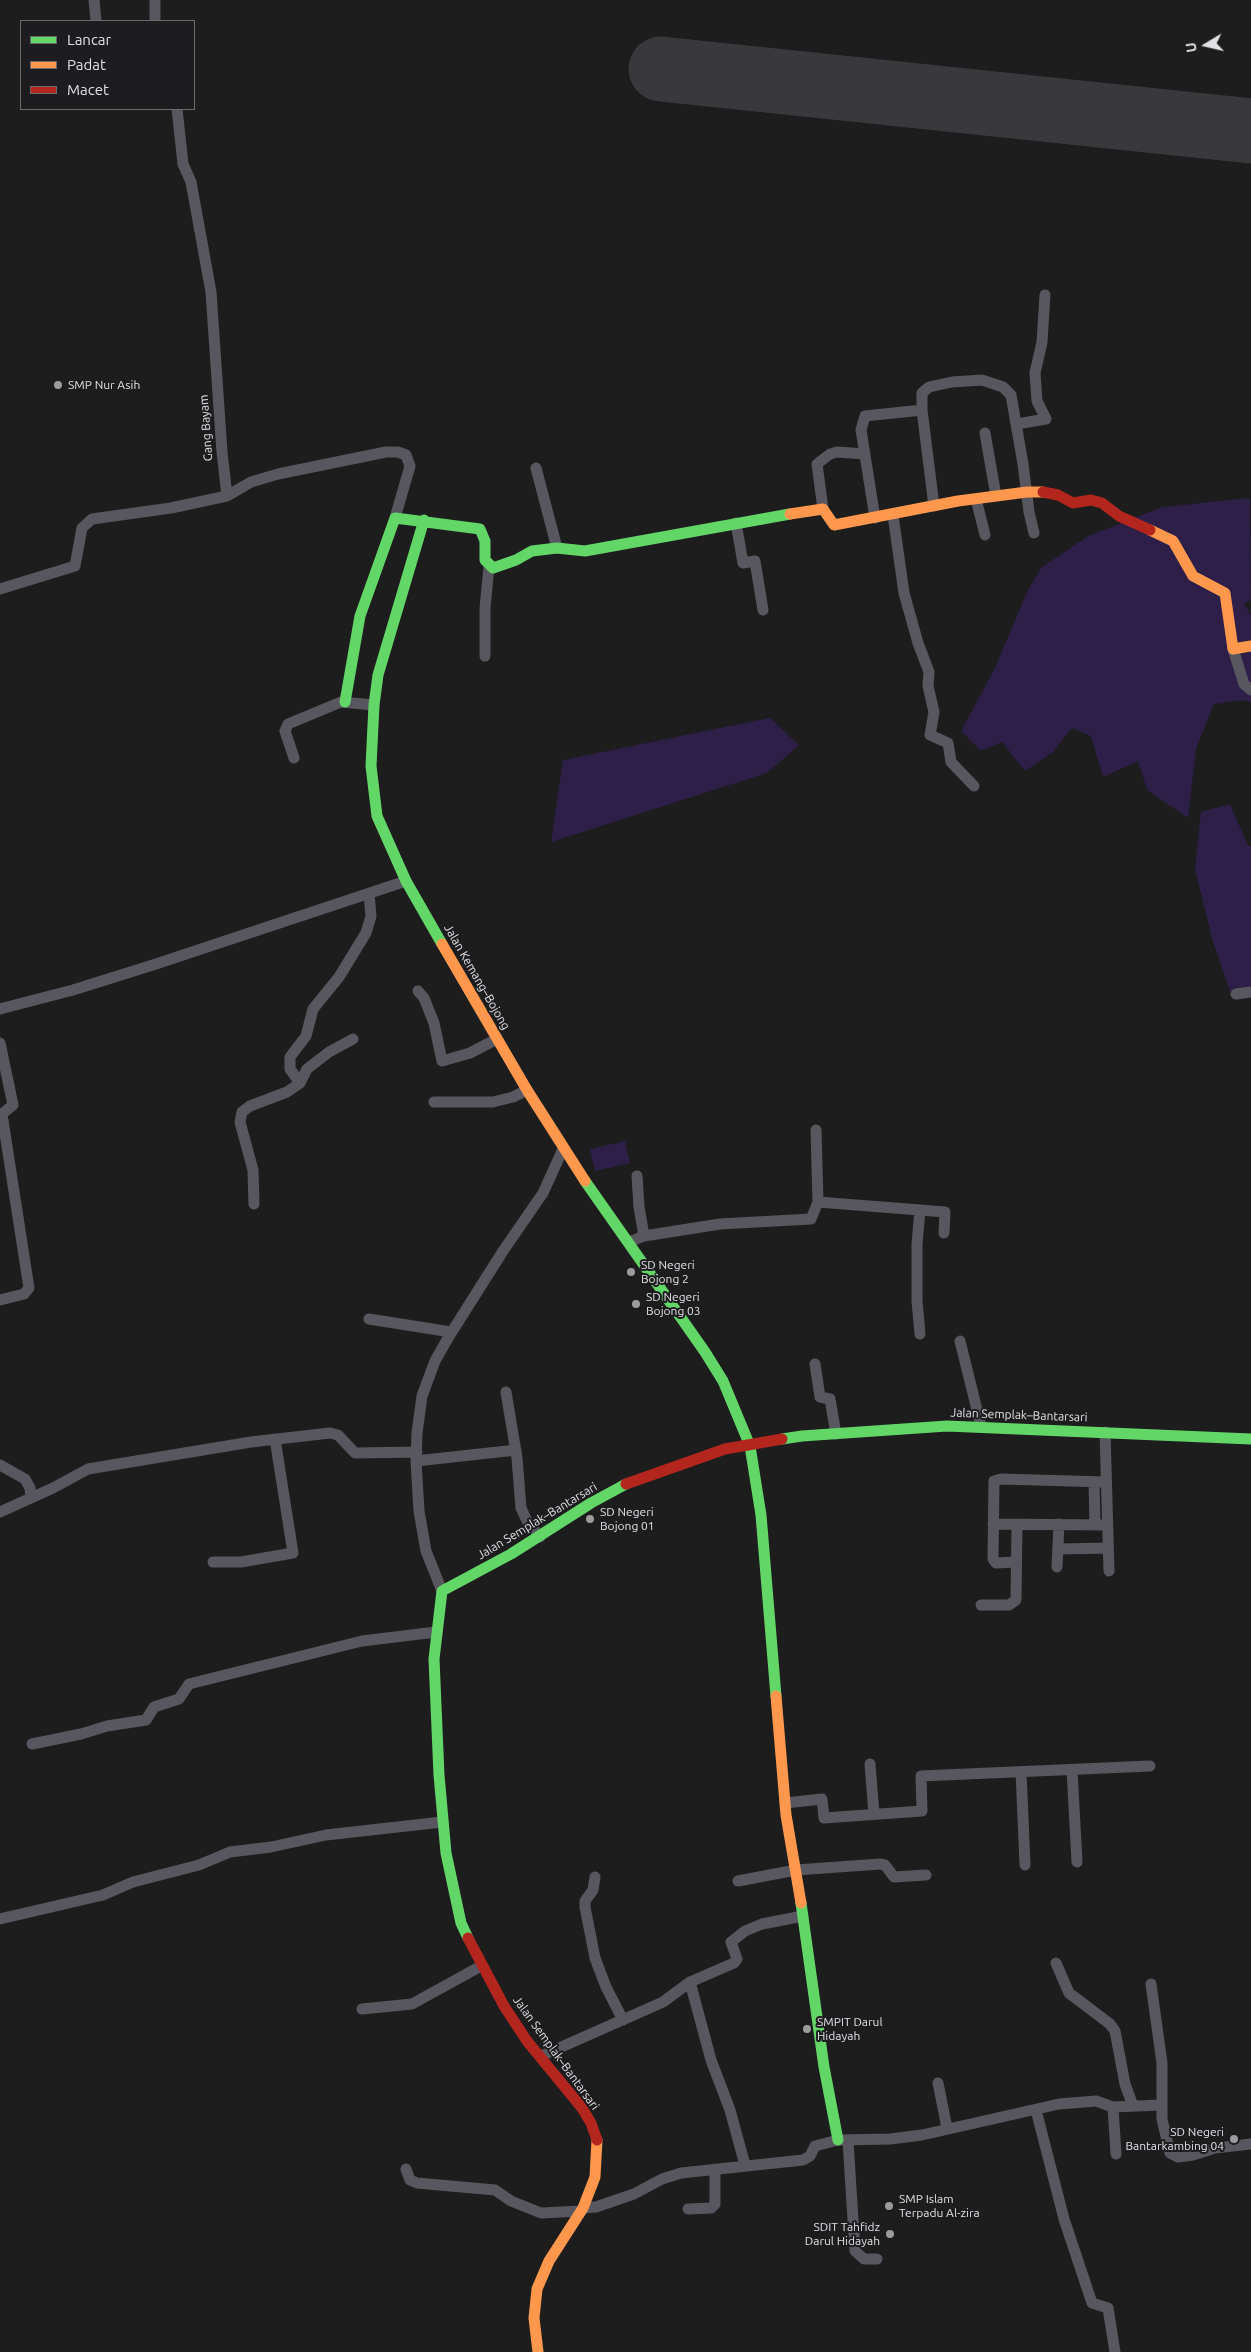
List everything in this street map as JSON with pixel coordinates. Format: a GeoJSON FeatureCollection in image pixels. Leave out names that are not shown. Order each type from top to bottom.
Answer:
{"type":"FeatureCollection","features":[{"type":"Feature","properties":{"kind":"street"},"geometry":{"type":"LineString","coordinates":[[94,0],[96,20]]}},
{"type":"Feature","properties":{"kind":"street"},"geometry":{"type":"LineString","coordinates":[[155,0],[155,19]]}},
{"type":"Feature","properties":{"kind":"street","name":"Gang Bayam"},"geometry":{"type":"LineString","coordinates":[[176,110],[183,164],[191,182],[211,292],[222,452],[227,496]]}},
{"type":"Feature","properties":{"kind":"street"},"geometry":{"type":"LineString","coordinates":[[1017,424],[1046,419],[1038,401],[1035,373],[1042,342],[1045,295]]}},
{"type":"Feature","properties":{"kind":"street"},"geometry":{"type":"LineString","coordinates":[[934,506],[922,410],[922,392],[929,386],[965,380],[982,380],[1008,390],[1011,395],[1034,533]]}},
{"type":"Feature","properties":{"kind":"street"},"geometry":{"type":"LineString","coordinates":[[875,518],[861,430],[865,416],[922,410]]}},
{"type":"Feature","properties":{"kind":"street"},"geometry":{"type":"LineString","coordinates":[[985,433],[996,496]]}},
{"type":"Feature","properties":{"kind":"street"},"geometry":{"type":"LineString","coordinates":[[0,589],[75,566],[82,528],[92,519],[171,508],[227,496],[251,482],[278,474],[386,452],[398,452],[406,455],[410,466],[395,518],[362,609],[345,702]]}},
{"type":"Feature","properties":{"kind":"street"},"geometry":{"type":"LineString","coordinates":[[865,454],[837,452],[830,454],[817,464],[823,509],[830,522],[834,525],[934,506],[1027,492],[1058,495],[1073,503],[1091,500],[1102,503],[1118,516],[1146,527],[1173,541],[1193,576],[1225,593],[1233,649],[1244,684],[1251,690]]}},
{"type":"Feature","properties":{"kind":"street"},"geometry":{"type":"LineString","coordinates":[[536,468],[557,548]]}},
{"type":"Feature","properties":{"kind":"street"},"geometry":{"type":"LineString","coordinates":[[976,499],[985,535]]}},
{"type":"Feature","properties":{"kind":"street"},"geometry":{"type":"LineString","coordinates":[[489,567],[497,568],[532,551],[557,548],[585,551],[823,509]]}},
{"type":"Feature","properties":{"kind":"street"},"geometry":{"type":"LineString","coordinates":[[894,514],[904,593],[929,672],[928,686],[934,712],[930,735],[948,743],[952,764],[974,786]]}},
{"type":"Feature","properties":{"kind":"street"},"geometry":{"type":"LineString","coordinates":[[395,518],[424,520],[480,529],[485,540],[485,560],[489,567],[485,608],[485,656]]}},
{"type":"Feature","properties":{"kind":"street","name":"Jalan Kemang–Bojong"},"geometry":{"type":"LineString","coordinates":[[424,520],[378,675],[374,705],[371,766],[373,798],[377,816],[406,881],[527,1090],[563,1150],[688,1326],[723,1381],[750,1446],[762,1531],[785,1803],[824,2067],[843,2141]]}},
{"type":"Feature","properties":{"kind":"street"},"geometry":{"type":"LineString","coordinates":[[736,523],[743,563],[755,561],[763,610]]}},
{"type":"Feature","properties":{"kind":"street"},"geometry":{"type":"LineString","coordinates":[[1233,649],[1251,646]]}},
{"type":"Feature","properties":{"kind":"street"},"geometry":{"type":"LineString","coordinates":[[294,758],[285,730],[286,726],[327,706],[345,702],[374,705]]}},
{"type":"Feature","properties":{"kind":"street"},"geometry":{"type":"LineString","coordinates":[[0,1009],[88,985],[406,881]]}},
{"type":"Feature","properties":{"kind":"street"},"geometry":{"type":"LineString","coordinates":[[300,1083],[290,1069],[290,1056],[306,1036],[313,1010],[339,977],[366,933],[371,916],[369,894]]}},
{"type":"Feature","properties":{"kind":"street"},"geometry":{"type":"LineString","coordinates":[[418,991],[424,998],[434,1023],[442,1060],[470,1053],[497,1039]]}},
{"type":"Feature","properties":{"kind":"street"},"geometry":{"type":"LineString","coordinates":[[1236,994],[1251,992]]}},
{"type":"Feature","properties":{"kind":"street"},"geometry":{"type":"LineString","coordinates":[[254,1204],[253,1170],[240,1122],[242,1112],[250,1106],[287,1092],[300,1083],[307,1069],[328,1052],[352,1039]]}},
{"type":"Feature","properties":{"kind":"street"},"geometry":{"type":"LineString","coordinates":[[0,1043],[13,1105],[2,1114],[29,1288],[24,1294],[0,1300]]}},
{"type":"Feature","properties":{"kind":"street"},"geometry":{"type":"LineString","coordinates":[[434,1102],[493,1102],[513,1097],[527,1090]]}},
{"type":"Feature","properties":{"kind":"street"},"geometry":{"type":"LineString","coordinates":[[629,1242],[644,1236],[720,1224],[811,1219],[818,1202],[816,1130]]}},
{"type":"Feature","properties":{"kind":"street"},"geometry":{"type":"LineString","coordinates":[[442,1591],[426,1551],[422,1531],[417,1456],[422,1396],[435,1361],[451,1332],[543,1193],[563,1150]]}},
{"type":"Feature","properties":{"kind":"street"},"geometry":{"type":"LineString","coordinates":[[637,1176],[644,1236]]}},
{"type":"Feature","properties":{"kind":"street"},"geometry":{"type":"LineString","coordinates":[[818,1202],[945,1212],[944,1233]]}},
{"type":"Feature","properties":{"kind":"street"},"geometry":{"type":"LineString","coordinates":[[920,1210],[917,1253],[917,1301],[920,1334]]}},
{"type":"Feature","properties":{"kind":"street"},"geometry":{"type":"LineString","coordinates":[[369,1319],[451,1332]]}},
{"type":"Feature","properties":{"kind":"street"},"geometry":{"type":"LineString","coordinates":[[960,1341],[981,1426]]}},
{"type":"Feature","properties":{"kind":"street"},"geometry":{"type":"LineString","coordinates":[[815,1364],[820,1397],[830,1399],[836,1434]]}},
{"type":"Feature","properties":{"kind":"street"},"geometry":{"type":"LineString","coordinates":[[506,1392],[516,1450],[521,1508],[540,1537]]}},
{"type":"Feature","properties":{"kind":"street","name":"Jalan Semplak–Bantarsari"},"geometry":{"type":"LineString","coordinates":[[538,2352],[534,2306],[540,2278],[582,2210],[595,2177],[598,2144],[591,2123],[582,2108],[542,2056],[527,2041],[481,1966],[461,1924],[450,1880],[442,1822],[435,1680],[436,1632],[442,1591],[540,1537],[559,1522],[630,1482],[725,1449],[802,1436],[981,1426],[1251,1439]]}},
{"type":"Feature","properties":{"kind":"street"},"geometry":{"type":"LineString","coordinates":[[1101,1525],[1106,1482],[1105,1432]]}},
{"type":"Feature","properties":{"kind":"street"},"geometry":{"type":"LineString","coordinates":[[0,1512],[94,1468],[275,1439],[330,1433],[338,1435],[355,1454],[417,1456],[516,1450]]}},
{"type":"Feature","properties":{"kind":"street"},"geometry":{"type":"LineString","coordinates":[[213,1562],[240,1562],[293,1553],[275,1439]]}},
{"type":"Feature","properties":{"kind":"street"},"geometry":{"type":"LineString","coordinates":[[0,1465],[25,1479],[30,1488],[31,1498]]}},
{"type":"Feature","properties":{"kind":"street"},"geometry":{"type":"LineString","coordinates":[[1015,1562],[996,1563],[994,1561],[993,1484],[996,1480],[1106,1482]]}},
{"type":"Feature","properties":{"kind":"street"},"geometry":{"type":"LineString","coordinates":[[1094,1483],[1101,1525],[1108,1548],[1109,1571]]}},
{"type":"Feature","properties":{"kind":"street"},"geometry":{"type":"LineString","coordinates":[[993,1524],[1101,1525]]}},
{"type":"Feature","properties":{"kind":"street"},"geometry":{"type":"LineString","coordinates":[[1057,1567],[1059,1524]]}},
{"type":"Feature","properties":{"kind":"street"},"geometry":{"type":"LineString","coordinates":[[981,1605],[1013,1604],[1016,1600],[1015,1562],[1017,1525]]}},
{"type":"Feature","properties":{"kind":"street"},"geometry":{"type":"LineString","coordinates":[[1058,1549],[1108,1548]]}},
{"type":"Feature","properties":{"kind":"street"},"geometry":{"type":"LineString","coordinates":[[32,1744],[81,1734],[107,1726],[146,1720],[154,1707],[178,1699],[189,1684],[362,1641],[436,1632]]}},
{"type":"Feature","properties":{"kind":"street"},"geometry":{"type":"LineString","coordinates":[[870,1764],[874,1814]]}},
{"type":"Feature","properties":{"kind":"street"},"geometry":{"type":"LineString","coordinates":[[785,1803],[822,1799],[824,1818],[922,1811],[921,1776],[1150,1766]]}},
{"type":"Feature","properties":{"kind":"street"},"geometry":{"type":"LineString","coordinates":[[1072,1770],[1077,1862]]}},
{"type":"Feature","properties":{"kind":"street"},"geometry":{"type":"LineString","coordinates":[[1021,1772],[1025,1865]]}},
{"type":"Feature","properties":{"kind":"street"},"geometry":{"type":"LineString","coordinates":[[0,1919],[103,1895],[133,1882],[191,1867],[230,1852],[271,1847],[326,1835],[442,1822]]}},
{"type":"Feature","properties":{"kind":"street"},"geometry":{"type":"LineString","coordinates":[[738,1881],[796,1870],[880,1864],[885,1865],[894,1876],[926,1875]]}},
{"type":"Feature","properties":{"kind":"street"},"geometry":{"type":"LineString","coordinates":[[595,1877],[593,1890],[585,1901],[585,1907],[595,1958],[609,1993],[623,2020]]}},
{"type":"Feature","properties":{"kind":"street"},"geometry":{"type":"LineString","coordinates":[[542,2056],[664,2002],[690,1982],[734,1963],[737,1959],[732,1942],[745,1931],[762,1924],[803,1916]]}},
{"type":"Feature","properties":{"kind":"street"},"geometry":{"type":"LineString","coordinates":[[1056,1963],[1069,1992],[1110,2024],[1115,2031],[1125,2084],[1133,2106]]}},
{"type":"Feature","properties":{"kind":"street"},"geometry":{"type":"LineString","coordinates":[[362,2009],[412,2004],[481,1966]]}},
{"type":"Feature","properties":{"kind":"street"},"geometry":{"type":"LineString","coordinates":[[690,1982],[711,2060],[730,2110],[745,2165]]}},
{"type":"Feature","properties":{"kind":"street"},"geometry":{"type":"LineString","coordinates":[[1151,1984],[1162,2063],[1161,2105],[1170,2153],[1178,2157],[1193,2155],[1215,2148],[1251,2144]]}},
{"type":"Feature","properties":{"kind":"street"},"geometry":{"type":"LineString","coordinates":[[938,2083],[947,2128]]}},
{"type":"Feature","properties":{"kind":"street"},"geometry":{"type":"LineString","coordinates":[[406,2169],[410,2180],[495,2190],[511,2201],[541,2213],[582,2210],[634,2194],[657,2181],[675,2175],[715,2168],[803,2160],[810,2156],[815,2146],[843,2141],[890,2139],[1060,2104],[1096,2101],[1113,2107],[1161,2105]]}},
{"type":"Feature","properties":{"kind":"street"},"geometry":{"type":"LineString","coordinates":[[1113,2107],[1116,2154]]}},
{"type":"Feature","properties":{"kind":"street"},"geometry":{"type":"LineString","coordinates":[[1036,2110],[1064,2219],[1092,2303],[1108,2308],[1115,2352]]}},
{"type":"Feature","properties":{"kind":"street"},"geometry":{"type":"LineString","coordinates":[[843,2141],[855,2251],[864,2259],[876,2259]]}},
{"type":"Feature","properties":{"kind":"street"},"geometry":{"type":"LineString","coordinates":[[688,2209],[711,2208],[715,2204],[715,2168]]}},
{"type":"Feature","properties":{"kind":"shaded area"},"geometry":{"type":"Polygon","coordinates":[[[1250,498],[1251,600],[1244,604],[1251,615],[1251,702],[1242,700],[1214,704],[1196,749],[1188,818],[1147,790],[1138,761],[1103,777],[1091,736],[1072,728],[1052,753],[1025,771],[1002,742],[981,751],[961,731],[995,668],[1027,592],[1041,568],[1088,536],[1163,507],[1250,498]]]}},
{"type":"Feature","properties":{"kind":"shaded area"},"geometry":{"type":"Polygon","coordinates":[[[770,718],[799,745],[767,773],[551,842],[563,760],[770,718]]]}},
{"type":"Feature","properties":{"kind":"shaded area"},"geometry":{"type":"Polygon","coordinates":[[[1230,804],[1248,846],[1251,846],[1251,997],[1233,1000],[1213,942],[1195,869],[1201,812],[1230,804]]]}},
{"type":"Feature","properties":{"kind":"shaded area"},"geometry":{"type":"Polygon","coordinates":[[[625,1141],[630,1163],[595,1171],[590,1149],[625,1141]]]}},
{"type":"Feature","properties":{"kind":"runway"},"geometry":{"type":"LineString","coordinates":[[661,69],[1251,131]]}},
{"type":"Feature","properties":{"kind":"traffic: fast"},"geometry":{"type":"LineString","coordinates":[[345,702],[360,616],[395,518],[480,529],[485,541],[485,560],[493,568],[516,560],[532,551],[557,548],[585,551],[790,514]]}},
{"type":"Feature","properties":{"kind":"traffic: fast"},"geometry":{"type":"LineString","coordinates":[[424,520],[378,675],[374,705],[371,766],[377,816],[406,881],[442,944]]}},
{"type":"Feature","properties":{"kind":"traffic: fast"},"geometry":{"type":"LineString","coordinates":[[585,1181],[705,1352],[723,1381],[750,1446],[761,1515],[776,1696]]}},
{"type":"Feature","properties":{"kind":"traffic: fast"},"geometry":{"type":"LineString","coordinates":[[782,1439],[947,1426],[1251,1439]]}},
{"type":"Feature","properties":{"kind":"traffic: fast"},"geometry":{"type":"LineString","coordinates":[[468,1938],[461,1923],[446,1853],[439,1775],[434,1659],[442,1591],[511,1554],[591,1503],[626,1484]]}},
{"type":"Feature","properties":{"kind":"traffic: fast"},"geometry":{"type":"LineString","coordinates":[[801,1903],[824,2067],[838,2140]]}},
{"type":"Feature","properties":{"kind":"traffic: slow"},"geometry":{"type":"LineString","coordinates":[[790,514],[823,509],[834,525],[958,501],[1027,492],[1043,492]]}},
{"type":"Feature","properties":{"kind":"traffic: slow"},"geometry":{"type":"LineString","coordinates":[[1150,530],[1173,541],[1193,576],[1225,593],[1233,649],[1251,646]]}},
{"type":"Feature","properties":{"kind":"traffic: slow"},"geometry":{"type":"LineString","coordinates":[[442,944],[527,1090],[585,1181]]}},
{"type":"Feature","properties":{"kind":"traffic: slow"},"geometry":{"type":"LineString","coordinates":[[776,1696],[786,1815],[801,1903]]}},
{"type":"Feature","properties":{"kind":"traffic: slow"},"geometry":{"type":"LineString","coordinates":[[538,2352],[534,2318],[537,2289],[549,2261],[583,2208],[595,2177],[597,2140]]}},
{"type":"Feature","properties":{"kind":"traffic: jam"},"geometry":{"type":"LineString","coordinates":[[1043,492],[1058,495],[1073,503],[1091,500],[1102,503],[1119,516],[1150,530]]}},
{"type":"Feature","properties":{"kind":"traffic: jam"},"geometry":{"type":"LineString","coordinates":[[626,1484],[725,1449],[782,1439]]}},
{"type":"Feature","properties":{"kind":"traffic: jam"},"geometry":{"type":"LineString","coordinates":[[468,1938],[504,2006],[527,2041],[582,2108],[591,2123],[597,2140]]}},
{"type":"Feature","properties":{"kind":"place","name":"SMP Nur Asih"},"geometry":{"type":"Point","coordinates":[58,385]}},
{"type":"Feature","properties":{"kind":"place","name":"SD Negeri Bojong 2"},"geometry":{"type":"Point","coordinates":[631,1272]}},
{"type":"Feature","properties":{"kind":"place","name":"SD Negeri Bojong 03"},"geometry":{"type":"Point","coordinates":[636,1304]}},
{"type":"Feature","properties":{"kind":"place","name":"SD Negeri Bojong 01"},"geometry":{"type":"Point","coordinates":[590,1519]}},
{"type":"Feature","properties":{"kind":"place","name":"SMPIT Darul Hidayah"},"geometry":{"type":"Point","coordinates":[807,2029]}},
{"type":"Feature","properties":{"kind":"place","name":"SD Negeri Bantarkambing 04"},"geometry":{"type":"Point","coordinates":[1234,2139]}},
{"type":"Feature","properties":{"kind":"place","name":"SMP Islam Terpadu Al-zira"},"geometry":{"type":"Point","coordinates":[889,2206]}},
{"type":"Feature","properties":{"kind":"place","name":"SDIT Tahfidz Darul Hidayah"},"geometry":{"type":"Point","coordinates":[890,2234]}}]}
